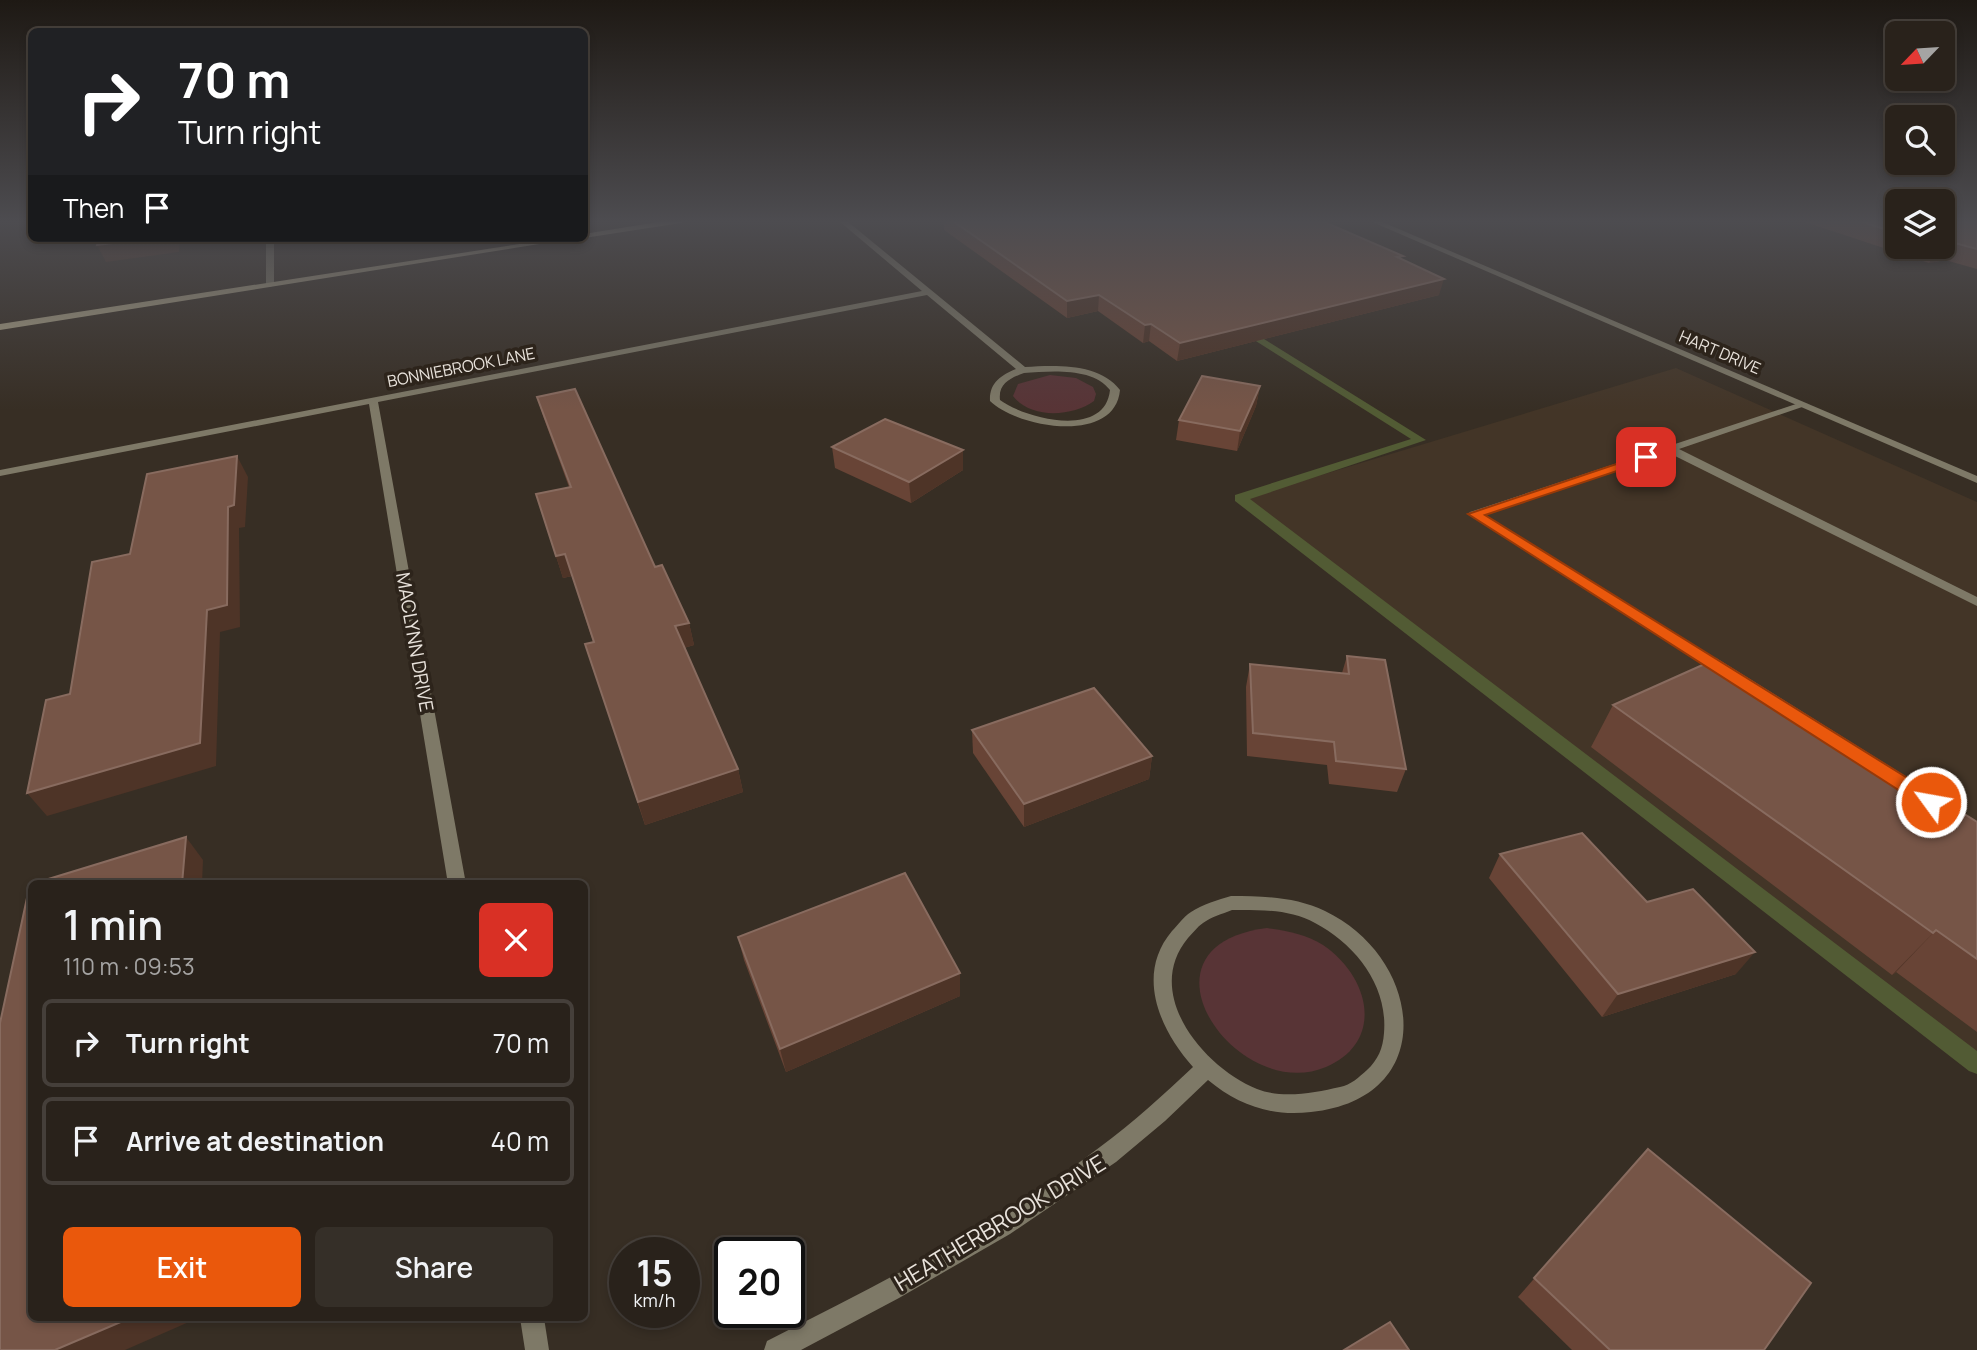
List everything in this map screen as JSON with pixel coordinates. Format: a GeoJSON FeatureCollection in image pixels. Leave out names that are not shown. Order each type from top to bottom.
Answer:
{"type":"FeatureCollection","features":[{"type":"Feature","properties":{"kind":"main road"},"geometry":{"type":"LineString","coordinates":[[0,327],[277,284]]}},
{"type":"Feature","properties":{"kind":"street"},"geometry":{"type":"LineString","coordinates":[[919,284],[1023,370],[1060,368],[1095,375],[1115,391],[1115,401],[1102,413],[1079,422],[1058,424],[1018,417],[995,401],[993,392],[998,383],[1023,370]]}},
{"type":"Feature","properties":{"kind":"street","name":"HART DRIVE"},"geometry":{"type":"LineString","coordinates":[[1520,284],[1977,480]]}},
{"type":"Feature","properties":{"kind":"street","name":"BONNIEBROOK LANE"},"geometry":{"type":"LineString","coordinates":[[0,473],[929,292]]}},
{"type":"Feature","properties":{"kind":"street","name":"MACLYNN DRIVE"},"geometry":{"type":"LineString","coordinates":[[373,400],[456,880]]}},
{"type":"Feature","properties":{"kind":"street"},"geometry":{"type":"LineString","coordinates":[[1731,676],[1474,514],[1803,405]]}},
{"type":"Feature","properties":{"kind":"street"},"geometry":{"type":"LineString","coordinates":[[1670,449],[1977,602]]}},
{"type":"Feature","properties":{"kind":"street"},"geometry":{"type":"LineString","coordinates":[[1231,903],[1275,903],[1320,917],[1359,944],[1387,982],[1396,1024],[1385,1065],[1353,1094],[1305,1105],[1252,1097],[1205,1069],[1173,1029],[1161,987],[1168,948],[1193,919],[1231,903]]}},
{"type":"Feature","properties":{"kind":"street","name":"HEATHERBROOK DRIVE"},"geometry":{"type":"LineString","coordinates":[[776,1350],[939,1264],[1072,1183],[1164,1111],[1205,1069]]}},
{"type":"Feature","properties":{"kind":"street"},"geometry":{"type":"LineString","coordinates":[[532,1321],[537,1350]]}},
{"type":"Feature","properties":{"kind":"shaded area"},"geometry":{"type":"Polygon","coordinates":[[[1676,368],[1977,502],[1977,1060],[1245,498],[1676,368]]]}},
{"type":"Feature","properties":{"kind":"shaded area"},"geometry":{"type":"Polygon","coordinates":[[[1050,375],[1076,378],[1093,387],[1096,394],[1094,401],[1074,410],[1052,413],[1030,409],[1013,396],[1018,384],[1050,375]]]}},
{"type":"Feature","properties":{"kind":"shaded area"},"geometry":{"type":"Polygon","coordinates":[[[1267,928],[1303,936],[1323,945],[1339,958],[1360,990],[1364,1025],[1357,1041],[1345,1056],[1326,1067],[1292,1073],[1259,1064],[1231,1044],[1210,1019],[1200,990],[1204,963],[1225,941],[1267,928]]]}},
{"type":"Feature","properties":{"kind":"building"},"geometry":{"type":"Polygon","coordinates":[[[1043,284],[1423,284],[1180,343],[1151,324],[1145,325],[1099,295],[1067,301],[1043,284]]]}},
{"type":"Feature","properties":{"kind":"building"},"geometry":{"type":"Polygon","coordinates":[[[1202,376],[1260,386],[1240,431],[1179,420],[1202,376]]]}},
{"type":"Feature","properties":{"kind":"building"},"geometry":{"type":"Polygon","coordinates":[[[575,389],[655,567],[662,565],[689,623],[675,626],[738,769],[638,802],[585,644],[594,642],[565,554],[556,556],[536,494],[571,487],[537,397],[575,389]]]}},
{"type":"Feature","properties":{"kind":"building"},"geometry":{"type":"Polygon","coordinates":[[[885,419],[963,450],[909,482],[832,447],[885,419]]]}},
{"type":"Feature","properties":{"kind":"building"},"geometry":{"type":"Polygon","coordinates":[[[237,456],[234,505],[228,507],[227,605],[207,610],[200,743],[27,793],[46,700],[70,694],[92,562],[130,554],[147,474],[237,456]]]}},
{"type":"Feature","properties":{"kind":"building"},"geometry":{"type":"Polygon","coordinates":[[[1347,656],[1385,660],[1406,769],[1336,761],[1334,742],[1253,733],[1250,664],[1349,674],[1347,656]]]}},
{"type":"Feature","properties":{"kind":"building"},"geometry":{"type":"Polygon","coordinates":[[[1716,659],[1977,822],[1977,959],[1936,930],[1933,933],[1613,705],[1716,659]]]}},
{"type":"Feature","properties":{"kind":"building"},"geometry":{"type":"Polygon","coordinates":[[[1094,688],[1152,756],[1024,804],[972,730],[1094,688]]]}},
{"type":"Feature","properties":{"kind":"building"},"geometry":{"type":"Polygon","coordinates":[[[1582,833],[1647,902],[1693,889],[1755,952],[1618,994],[1500,854],[1582,833]]]}},
{"type":"Feature","properties":{"kind":"building"},"geometry":{"type":"Polygon","coordinates":[[[186,837],[182,880],[45,880],[186,837]]]}},
{"type":"Feature","properties":{"kind":"building"},"geometry":{"type":"Polygon","coordinates":[[[905,873],[960,973],[780,1049],[738,937],[905,873]]]}},
{"type":"Feature","properties":{"kind":"building"},"geometry":{"type":"Polygon","coordinates":[[[28,893],[28,1321],[123,1321],[55,1350],[0,1350],[0,1023],[28,893]]]}},
{"type":"Feature","properties":{"kind":"building"},"geometry":{"type":"Polygon","coordinates":[[[1648,1149],[1811,1283],[1764,1350],[1610,1350],[1534,1278],[1648,1149]]]}},
{"type":"Feature","properties":{"kind":"building"},"geometry":{"type":"Polygon","coordinates":[[[1390,1322],[1409,1350],[1344,1350],[1390,1322]]]}},
{"type":"Feature","properties":{"kind":"waterway"},"geometry":{"type":"LineString","coordinates":[[1243,329],[1420,440],[1240,498],[1977,1064]]}},
{"type":"Feature","properties":{"kind":"route"},"geometry":{"type":"LineString","coordinates":[[1646,457],[1474,514],[1931,802]]}}]}
